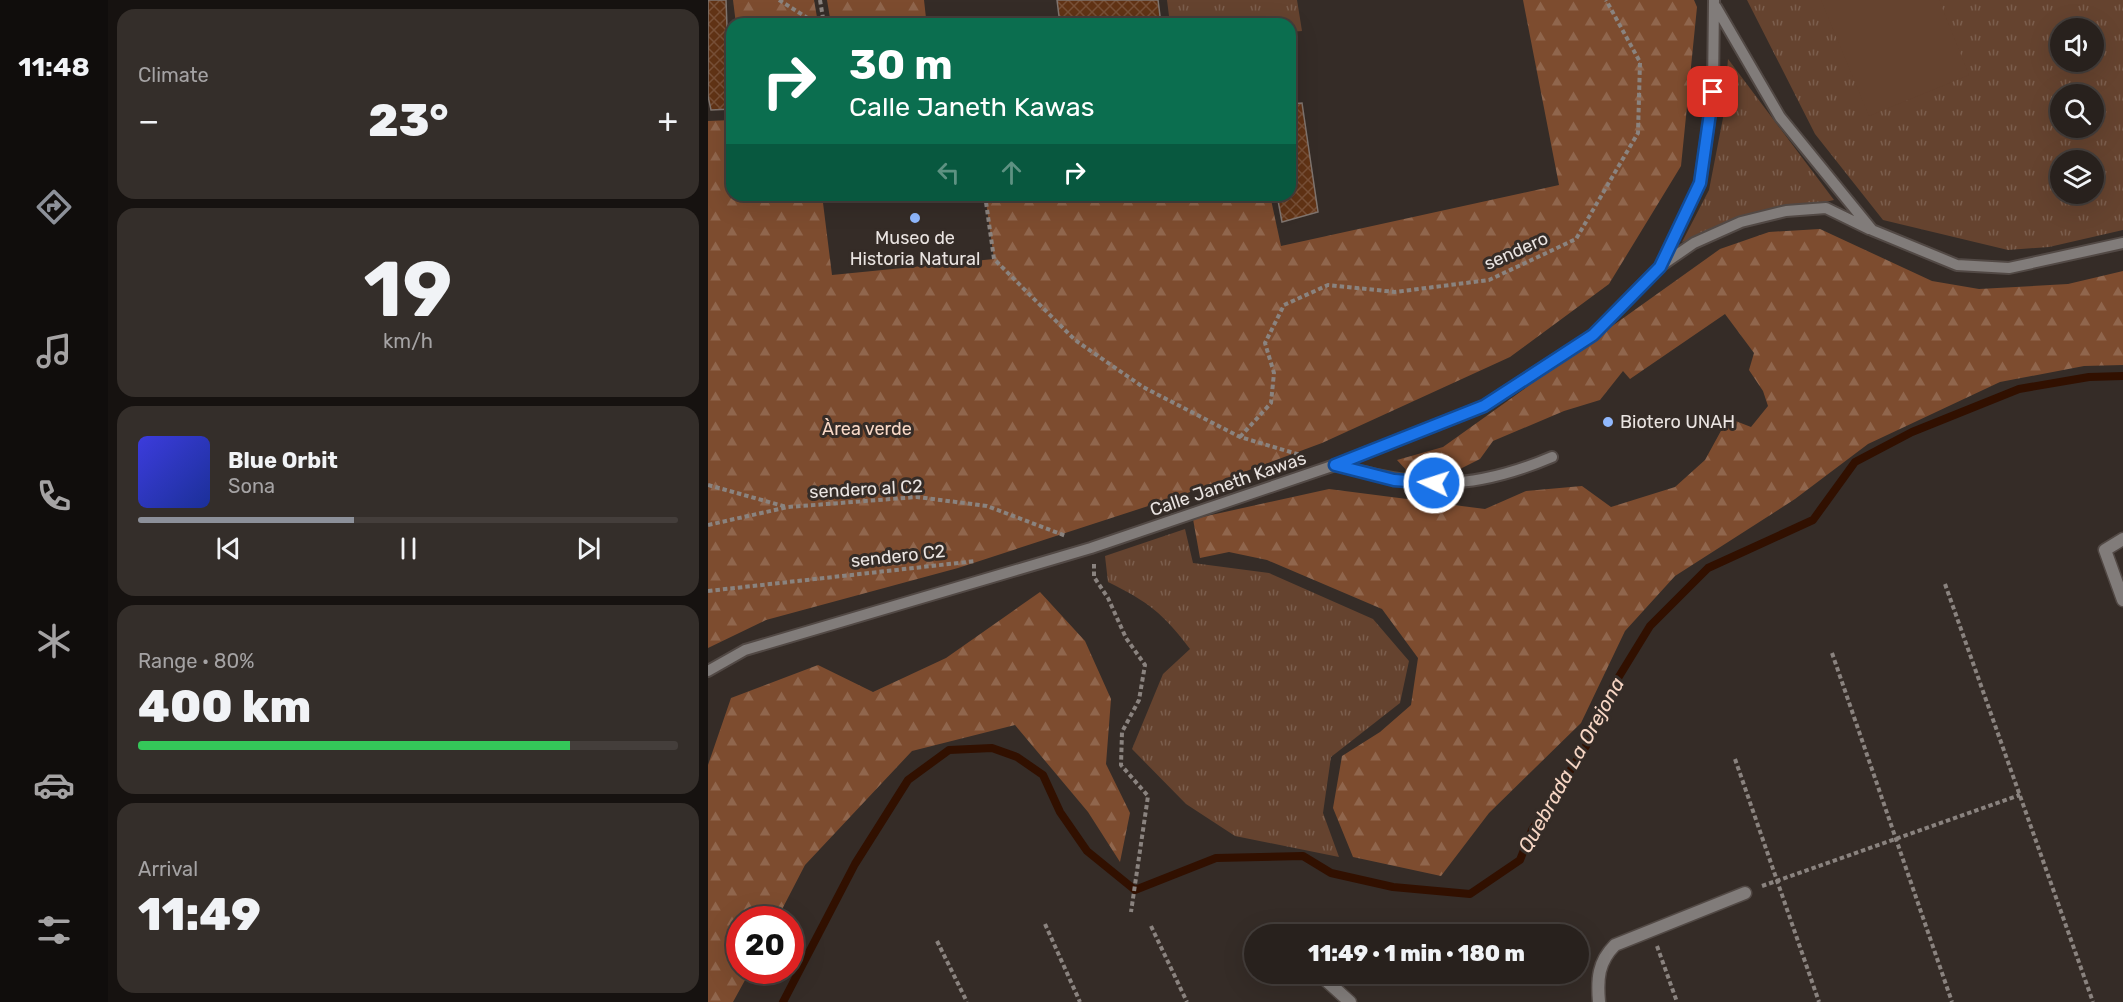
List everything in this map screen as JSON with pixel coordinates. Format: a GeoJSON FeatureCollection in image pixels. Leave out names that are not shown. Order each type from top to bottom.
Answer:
{"type":"FeatureCollection","features":[{"type":"Feature","properties":{"kind":"street"},"geometry":{"type":"LineString","coordinates":[[2123,538],[2105,550],[2123,600]]}},
{"type":"Feature","properties":{"kind":"street"},"geometry":{"type":"LineString","coordinates":[[1599,1002],[1597,982],[1602,957],[1615,945],[1744,893]]}},
{"type":"Feature","properties":{"kind":"street"},"geometry":{"type":"LineString","coordinates":[[1330,984],[1350,1002]]}},
{"type":"Feature","properties":{"kind":"lane"},"geometry":{"type":"LineString","coordinates":[[1715,3],[1780,117],[1872,230]]}},
{"type":"Feature","properties":{"kind":"lane","name":"Calle Janeth Kawas"},"geometry":{"type":"LineString","coordinates":[[708,671],[745,650],[1091,548],[1335,465],[1484,406],[1593,335],[1660,267],[1700,183],[1713,92],[1715,3]]}},
{"type":"Feature","properties":{"kind":"lane"},"geometry":{"type":"LineString","coordinates":[[1660,267],[1694,243],[1741,222],[1786,211],[1826,208],[1872,230],[1957,265],[2009,268],[2123,243]]}},
{"type":"Feature","properties":{"kind":"lane"},"geometry":{"type":"LineString","coordinates":[[1335,465],[1394,480],[1454,484],[1512,474],[1552,457]]}},
{"type":"Feature","properties":{"kind":"path"},"geometry":{"type":"LineString","coordinates":[[779,0],[808,18]]}},
{"type":"Feature","properties":{"kind":"path"},"geometry":{"type":"LineString","coordinates":[[820,0],[823,18]]}},
{"type":"Feature","properties":{"kind":"path","name":"sendero"},"geometry":{"type":"LineString","coordinates":[[1240,437],[1271,404],[1274,373],[1265,343],[1284,305],[1328,285],[1395,292],[1489,280],[1576,239],[1638,133],[1640,62],[1606,0]]}},
{"type":"Feature","properties":{"kind":"path"},"geometry":{"type":"LineString","coordinates":[[986,201],[994,259],[1067,332],[1143,387],[1240,437],[1335,465]]}},
{"type":"Feature","properties":{"kind":"path"},"geometry":{"type":"LineString","coordinates":[[708,485],[788,507]]}},
{"type":"Feature","properties":{"kind":"path","name":"sendero al C2"},"geometry":{"type":"LineString","coordinates":[[708,525],[788,507],[917,497],[987,506],[1049,528],[1091,548]]}},
{"type":"Feature","properties":{"kind":"path"},"geometry":{"type":"LineString","coordinates":[[1091,548],[1094,577],[1108,597],[1126,638],[1145,665],[1139,700],[1122,732],[1120,765],[1148,796],[1131,912]]}},
{"type":"Feature","properties":{"kind":"path","name":"sendero C2"},"geometry":{"type":"LineString","coordinates":[[708,591],[987,560]]}},
{"type":"Feature","properties":{"kind":"path"},"geometry":{"type":"LineString","coordinates":[[1945,584],[2093,1002]]}},
{"type":"Feature","properties":{"kind":"path"},"geometry":{"type":"LineString","coordinates":[[1832,653],[1952,1002]]}},
{"type":"Feature","properties":{"kind":"path"},"geometry":{"type":"LineString","coordinates":[[1735,759],[1819,1002]]}},
{"type":"Feature","properties":{"kind":"path"},"geometry":{"type":"LineString","coordinates":[[1744,893],[2020,795]]}},
{"type":"Feature","properties":{"kind":"path"},"geometry":{"type":"LineString","coordinates":[[1045,924],[1080,1002]]}},
{"type":"Feature","properties":{"kind":"path"},"geometry":{"type":"LineString","coordinates":[[1151,926],[1187,1002]]}},
{"type":"Feature","properties":{"kind":"path"},"geometry":{"type":"LineString","coordinates":[[1651,931],[1677,1002]]}},
{"type":"Feature","properties":{"kind":"path"},"geometry":{"type":"LineString","coordinates":[[937,941],[967,1002]]}},
{"type":"Feature","properties":{"kind":"green space"},"geometry":{"type":"Polygon","coordinates":[[[733,0],[814,0],[817,18],[735,18],[733,0]]]}},
{"type":"Feature","properties":{"kind":"green space"},"geometry":{"type":"Polygon","coordinates":[[[827,0],[924,0],[926,18],[830,18],[827,0]]]}},
{"type":"Feature","properties":{"kind":"green space"},"geometry":{"type":"Polygon","coordinates":[[[1167,0],[1297,0],[1302,31],[1296,32],[1296,18],[1169,18],[1167,0]]]}},
{"type":"Feature","properties":{"kind":"green space","name":"Àrea verde"},"geometry":{"type":"Polygon","coordinates":[[[1523,0],[1694,0],[1697,7],[1681,166],[1609,284],[1510,357],[1322,443],[1182,495],[958,568],[766,620],[708,648],[708,121],[726,120],[726,201],[823,201],[832,275],[994,259],[986,201],[1271,201],[1281,246],[1559,185],[1523,0]]]}},
{"type":"Feature","properties":{"kind":"green space"},"geometry":{"type":"Polygon","coordinates":[[[1747,0],[2123,0],[2123,230],[2049,247],[2008,250],[1883,220],[1815,134],[1747,0]]]}},
{"type":"Feature","properties":{"kind":"green space"},"geometry":{"type":"Polygon","coordinates":[[[1821,0],[1939,0],[1969,75],[1869,116],[1821,0]]]}},
{"type":"Feature","properties":{"kind":"green space"},"geometry":{"type":"Polygon","coordinates":[[[1728,59],[1834,200],[1765,216],[1682,242],[1709,190],[1723,118],[1728,59]]]}},
{"type":"Feature","properties":{"kind":"green space"},"geometry":{"type":"Polygon","coordinates":[[[1820,229],[1932,281],[1979,289],[2068,284],[2123,271],[2123,365],[2084,366],[2000,382],[1868,444],[1795,499],[1675,576],[1625,631],[1581,723],[1489,813],[1441,876],[1353,857],[1333,808],[1342,756],[1380,732],[1411,705],[1418,658],[1382,609],[1267,560],[1229,552],[1200,558],[1193,519],[1329,489],[1485,509],[1526,491],[1582,486],[1611,507],[1675,487],[1705,460],[1728,418],[1751,427],[1768,406],[1763,391],[1749,370],[1754,353],[1725,314],[1630,379],[1623,371],[1600,400],[1564,411],[1493,441],[1480,459],[1446,476],[1408,472],[1397,460],[1443,447],[1720,249],[1769,232],[1820,229]]]}},
{"type":"Feature","properties":{"kind":"green space"},"geometry":{"type":"Polygon","coordinates":[[[1185,529],[1193,563],[1269,573],[1373,619],[1409,661],[1400,703],[1331,757],[1323,813],[1339,857],[1235,836],[1186,804],[1132,749],[1163,674],[1190,649],[1163,617],[1134,596],[1108,582],[1105,556],[1185,529]]]}},
{"type":"Feature","properties":{"kind":"green space"},"geometry":{"type":"Polygon","coordinates":[[[1040,592],[1085,641],[1111,699],[1106,764],[1130,813],[1120,862],[1088,812],[1015,725],[912,751],[805,865],[784,906],[726,906],[726,984],[743,984],[733,1002],[708,1002],[708,765],[731,698],[818,665],[873,692],[946,658],[1040,592]]]}},
{"type":"Feature","properties":{"kind":"building"},"geometry":{"type":"Polygon","coordinates":[[[708,0],[726,0],[726,109],[711,110],[708,96],[708,0]]]}},
{"type":"Feature","properties":{"kind":"building"},"geometry":{"type":"Polygon","coordinates":[[[1057,0],[1158,0],[1160,18],[1059,18],[1057,0]]]}},
{"type":"Feature","properties":{"kind":"building"},"geometry":{"type":"Polygon","coordinates":[[[1302,103],[1318,212],[1282,222],[1278,201],[1296,201],[1296,104],[1302,103]]]}},
{"type":"Feature","properties":{"kind":"waterway","name":"Quebrada La Orejona"},"geometry":{"type":"LineString","coordinates":[[783,1002],[855,864],[908,780],[949,750],[992,748],[1017,757],[1043,775],[1060,812],[1087,851],[1135,890],[1216,858],[1303,856],[1331,873],[1393,887],[1470,894],[1520,860],[1532,830],[1586,746],[1615,683],[1650,626],[1708,568],[1813,520],[1855,462],[1912,432],[2019,389],[2089,377],[2123,376]]}},
{"type":"Feature","properties":{"kind":"place","name":"Museo de Historia Natural"},"geometry":{"type":"Point","coordinates":[915,218]}},
{"type":"Feature","properties":{"kind":"place","name":"Biotero UNAH"},"geometry":{"type":"Point","coordinates":[1608,422]}},
{"type":"Feature","properties":{"kind":"route"},"geometry":{"type":"LineString","coordinates":[[1434,483],[1394,480],[1335,465],[1484,406],[1593,335],[1660,267],[1700,183],[1713,92]]}}]}
